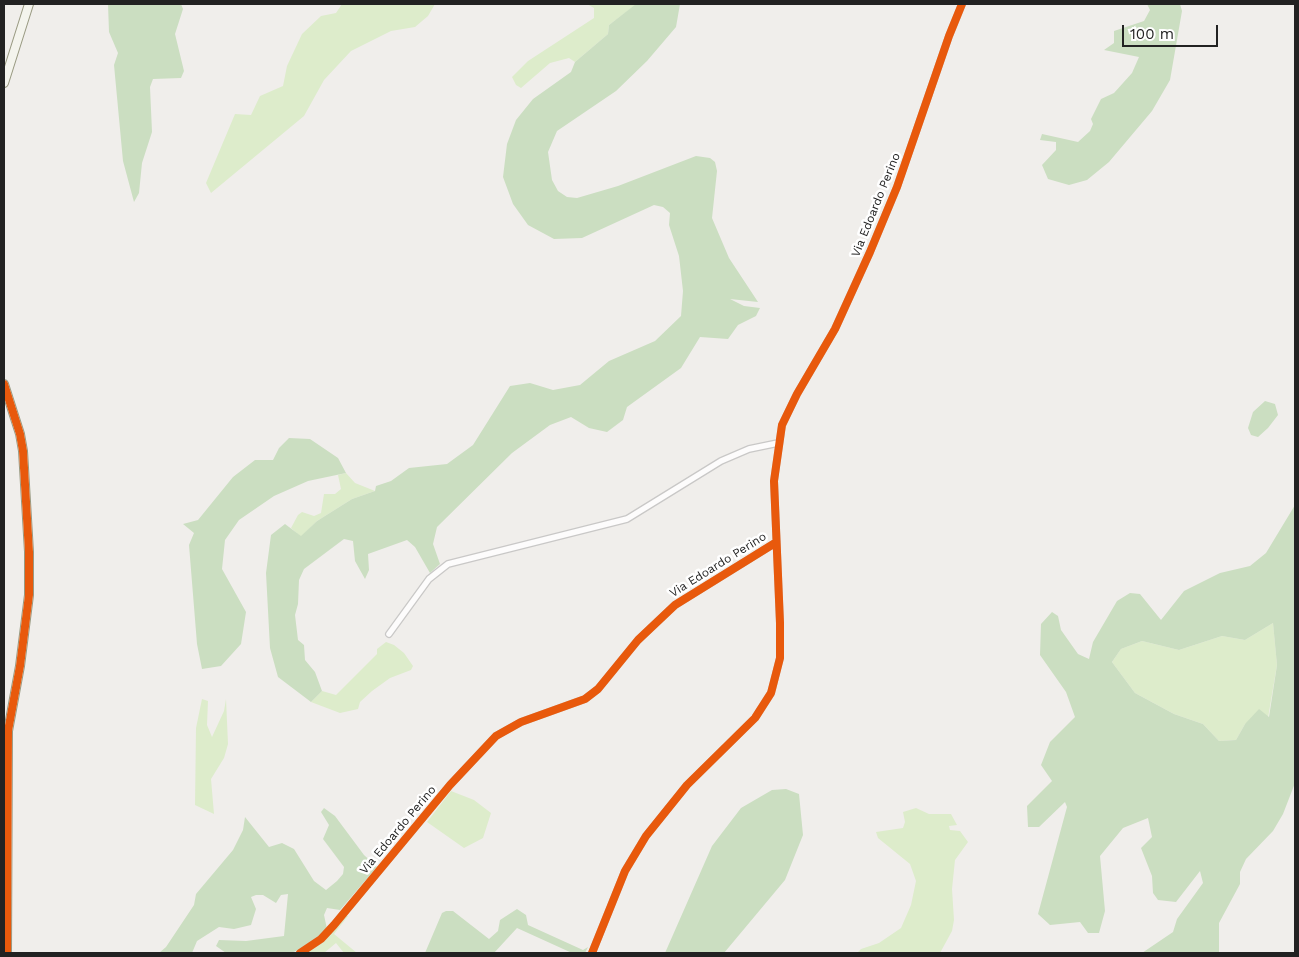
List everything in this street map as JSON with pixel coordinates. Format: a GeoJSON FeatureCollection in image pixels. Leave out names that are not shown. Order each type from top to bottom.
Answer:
{"type":"FeatureCollection","features":[{"type":"Feature","properties":{"kind":"street"},"geometry":{"type":"LineString","coordinates":[[4,83],[29,4]]}},
{"type":"Feature","properties":{"kind":"street","name":"Via Edoardo Perino"},"geometry":{"type":"LineString","coordinates":[[300,953],[321,939],[334,925],[450,785],[496,736],[521,722],[585,699],[598,689],[638,640],[675,605],[776,543],[774,482],[778,443],[786,414],[835,329],[898,187],[962,4]]}},
{"type":"Feature","properties":{"kind":"street"},"geometry":{"type":"LineString","coordinates":[[4,384],[20,434],[23,451],[29,552],[29,595],[19,671],[8,731],[7,953]]}},
{"type":"Feature","properties":{"kind":"street"},"geometry":{"type":"LineString","coordinates":[[390,634],[429,579],[448,564],[627,519],[721,461],[749,449],[778,443]]}},
{"type":"Feature","properties":{"kind":"street"},"geometry":{"type":"LineString","coordinates":[[592,953],[625,871],[646,836],[687,785],[756,718],[769,698],[777,671],[780,650],[776,543]]}},
{"type":"Feature","properties":{"kind":"green space"},"geometry":{"type":"Polygon","coordinates":[[[108,4],[181,4],[183,9],[175,34],[184,71],[181,78],[153,79],[150,87],[152,132],[142,163],[139,193],[134,202],[123,161],[114,65],[118,53],[109,32],[108,4]]]}},
{"type":"Feature","properties":{"kind":"green space"},"geometry":{"type":"Polygon","coordinates":[[[342,4],[435,4],[428,16],[415,27],[391,31],[351,51],[324,80],[304,116],[211,193],[206,183],[235,114],[251,115],[260,96],[283,86],[287,66],[302,34],[321,16],[336,13],[342,4]]]}},
{"type":"Feature","properties":{"kind":"green space"},"geometry":{"type":"Polygon","coordinates":[[[587,4],[637,4],[609,25],[608,34],[575,62],[569,58],[550,63],[521,88],[516,85],[512,77],[528,61],[594,18],[594,8],[587,4]]]}},
{"type":"Feature","properties":{"kind":"green space"},"geometry":{"type":"Polygon","coordinates":[[[636,4],[680,4],[676,27],[647,61],[616,91],[557,131],[548,152],[552,180],[558,191],[567,197],[577,198],[618,186],[696,156],[710,158],[715,162],[717,171],[712,218],[729,258],[758,302],[730,299],[744,306],[760,308],[756,316],[738,325],[728,339],[700,337],[681,368],[627,407],[623,420],[607,432],[589,428],[571,417],[550,425],[512,453],[437,527],[433,544],[440,564],[430,573],[415,547],[407,540],[368,554],[369,570],[365,579],[355,561],[353,541],[344,539],[304,569],[299,580],[298,604],[295,615],[298,640],[304,645],[305,660],[315,672],[322,691],[311,702],[278,677],[270,648],[266,573],[271,535],[285,524],[301,536],[317,521],[352,499],[375,491],[376,486],[391,481],[409,468],[447,464],[473,445],[510,386],[530,383],[553,390],[580,385],[609,361],[655,341],[681,316],[683,291],[679,256],[669,225],[670,213],[663,207],[654,205],[582,238],[554,239],[528,225],[513,204],[503,177],[507,144],[516,120],[533,99],[571,72],[575,62],[608,34],[609,25],[636,4]]]}},
{"type":"Feature","properties":{"kind":"green space"},"geometry":{"type":"Polygon","coordinates":[[[1147,4],[1180,4],[1182,11],[1170,80],[1152,111],[1109,162],[1087,180],[1069,185],[1048,179],[1042,165],[1056,150],[1056,142],[1040,140],[1042,134],[1078,142],[1090,131],[1093,124],[1091,119],[1101,99],[1114,93],[1132,73],[1139,57],[1104,50],[1114,43],[1114,31],[1144,21],[1150,10],[1147,4]]]}},
{"type":"Feature","properties":{"kind":"green space"},"geometry":{"type":"Polygon","coordinates":[[[1265,401],[1275,404],[1278,415],[1258,437],[1251,435],[1248,428],[1253,412],[1265,401]]]}},
{"type":"Feature","properties":{"kind":"green space"},"geometry":{"type":"Polygon","coordinates":[[[289,438],[310,439],[338,458],[346,473],[308,481],[274,496],[239,520],[225,540],[222,569],[246,612],[241,644],[221,666],[202,669],[197,644],[189,545],[194,533],[183,524],[198,520],[233,477],[255,460],[273,460],[279,448],[289,438]]]}},
{"type":"Feature","properties":{"kind":"green space"},"geometry":{"type":"Polygon","coordinates":[[[346,473],[355,483],[375,491],[352,499],[317,521],[301,537],[291,528],[298,515],[302,512],[314,516],[321,513],[324,494],[335,494],[341,489],[338,475],[346,473]]]}},
{"type":"Feature","properties":{"kind":"green space"},"geometry":{"type":"Polygon","coordinates":[[[1295,505],[1295,783],[1283,814],[1273,831],[1246,859],[1240,872],[1240,884],[1219,923],[1219,953],[1142,953],[1173,932],[1177,919],[1203,883],[1200,871],[1176,902],[1158,900],[1153,893],[1152,876],[1141,848],[1152,837],[1148,818],[1123,828],[1100,856],[1105,911],[1099,933],[1088,933],[1080,922],[1050,925],[1038,914],[1067,807],[1065,802],[1039,827],[1028,827],[1027,806],[1052,781],[1041,765],[1050,742],[1075,717],[1066,692],[1040,655],[1041,624],[1052,612],[1058,616],[1061,630],[1078,654],[1089,659],[1093,642],[1117,601],[1130,593],[1140,594],[1161,620],[1184,591],[1220,573],[1250,566],[1266,553],[1295,505]],[[1273,623],[1245,640],[1222,636],[1179,650],[1142,641],[1121,649],[1112,662],[1135,693],[1174,714],[1203,724],[1219,741],[1236,740],[1245,724],[1259,709],[1269,717],[1277,665],[1273,623]]]}},
{"type":"Feature","properties":{"kind":"green space"},"geometry":{"type":"Polygon","coordinates":[[[1273,623],[1277,665],[1268,718],[1245,724],[1236,740],[1219,741],[1203,724],[1174,714],[1135,693],[1112,662],[1121,649],[1142,641],[1179,650],[1222,636],[1245,640],[1273,623]]]}},
{"type":"Feature","properties":{"kind":"green space"},"geometry":{"type":"Polygon","coordinates":[[[386,642],[394,645],[404,653],[413,666],[411,670],[390,678],[372,691],[360,702],[358,709],[340,713],[311,702],[322,691],[336,695],[377,654],[377,649],[386,642]]]}},
{"type":"Feature","properties":{"kind":"green space"},"geometry":{"type":"Polygon","coordinates":[[[202,699],[208,701],[207,725],[212,737],[224,711],[226,699],[228,744],[224,758],[211,779],[214,814],[195,805],[196,728],[202,699]]]}},
{"type":"Feature","properties":{"kind":"green space"},"geometry":{"type":"Polygon","coordinates":[[[786,789],[799,794],[803,835],[785,880],[724,953],[665,953],[712,846],[741,808],[772,790],[786,789]]]}},
{"type":"Feature","properties":{"kind":"green space"},"geometry":{"type":"Polygon","coordinates":[[[451,791],[474,800],[491,813],[483,838],[464,848],[427,822],[451,791]]]}},
{"type":"Feature","properties":{"kind":"green space"},"geometry":{"type":"Polygon","coordinates":[[[324,808],[335,816],[364,855],[377,867],[340,910],[327,908],[324,915],[327,929],[309,944],[292,953],[226,953],[216,946],[219,940],[246,941],[284,936],[288,894],[281,895],[276,903],[263,895],[256,895],[251,897],[256,909],[251,925],[234,929],[219,927],[197,941],[192,953],[159,953],[166,947],[194,905],[196,894],[233,850],[243,830],[245,817],[269,847],[282,843],[294,849],[314,881],[326,890],[337,881],[343,874],[344,867],[323,839],[329,825],[321,812],[324,808]]]}},
{"type":"Feature","properties":{"kind":"green space"},"geometry":{"type":"Polygon","coordinates":[[[916,808],[929,814],[951,814],[957,825],[949,826],[950,830],[960,831],[968,842],[955,860],[952,889],[954,920],[952,931],[940,953],[857,953],[861,949],[879,943],[901,928],[911,905],[916,881],[910,864],[878,838],[876,832],[903,828],[905,822],[903,812],[916,808]]]}},
{"type":"Feature","properties":{"kind":"green space"},"geometry":{"type":"Polygon","coordinates":[[[517,909],[526,915],[528,925],[583,950],[588,947],[585,953],[572,953],[517,928],[494,953],[425,953],[442,913],[446,911],[453,911],[489,939],[498,931],[500,920],[517,909]]]}},
{"type":"Feature","properties":{"kind":"green space"},"geometry":{"type":"Polygon","coordinates":[[[345,915],[348,916],[334,934],[357,953],[344,953],[336,943],[324,953],[304,953],[315,947],[345,915]]]}},
{"type":"Feature","properties":{"kind":"cycle path"},"geometry":{"type":"LineString","coordinates":[[592,953],[625,871],[646,836],[687,785],[755,718],[771,693],[780,658],[774,481],[782,425],[797,394],[835,329],[870,252],[897,187],[949,36],[962,4]]}},
{"type":"Feature","properties":{"kind":"cycle path"},"geometry":{"type":"LineString","coordinates":[[4,384],[20,434],[23,451],[29,552],[29,595],[20,666],[8,731],[7,953]]}},
{"type":"Feature","properties":{"kind":"cycle path"},"geometry":{"type":"LineString","coordinates":[[300,953],[321,939],[334,925],[450,785],[496,736],[521,722],[585,699],[598,689],[638,640],[675,605],[775,543]]}}]}
